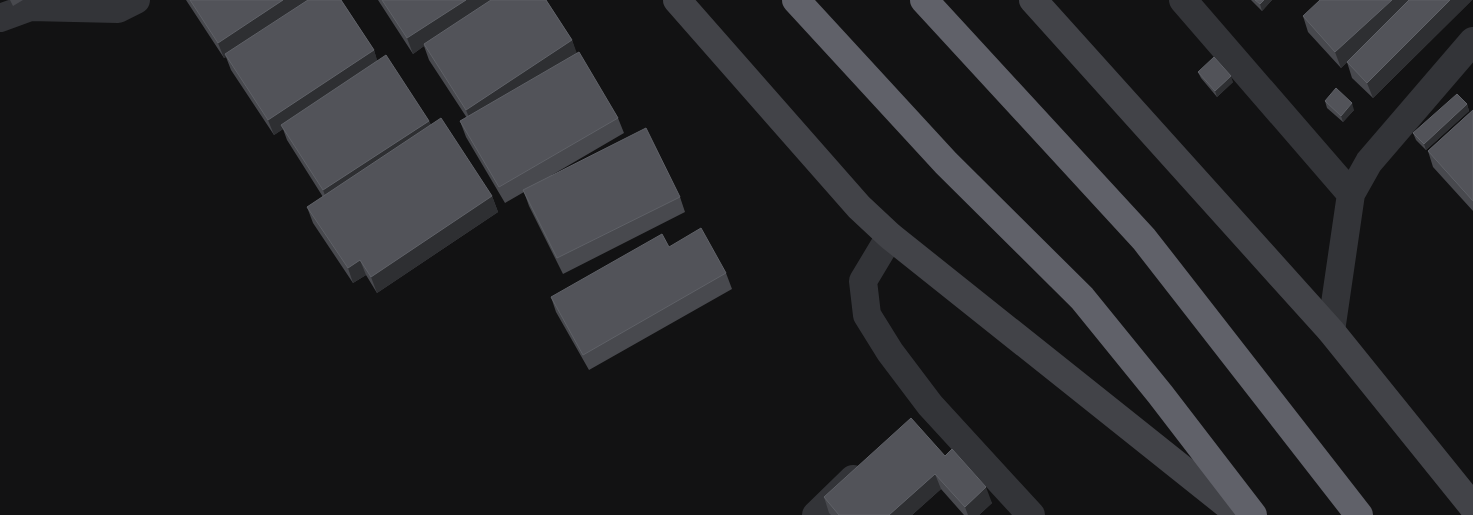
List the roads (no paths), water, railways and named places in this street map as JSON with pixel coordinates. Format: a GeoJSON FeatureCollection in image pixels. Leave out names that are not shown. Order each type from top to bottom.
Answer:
{"type":"FeatureCollection","features":[{"type":"Feature","properties":{"kind":"highway"},"geometry":{"type":"LineString","coordinates":[[796,0],[946,163],[1082,298],[1160,394],[1252,515]]}},
{"type":"Feature","properties":{"kind":"highway"},"geometry":{"type":"LineString","coordinates":[[924,0],[1144,239],[1359,515]]}},
{"type":"Feature","properties":{"kind":"main road"},"geometry":{"type":"LineString","coordinates":[[677,0],[859,207],[890,236],[1240,515]]}},
{"type":"Feature","properties":{"kind":"main road"},"geometry":{"type":"LineString","coordinates":[[1033,0],[1331,331],[1473,507]]}},
{"type":"Feature","properties":{"kind":"street"},"geometry":{"type":"LineString","coordinates":[[0,18],[30,7],[118,9],[136,0]]}},
{"type":"Feature","properties":{"kind":"street"},"geometry":{"type":"LineString","coordinates":[[1183,0],[1351,194]]}},
{"type":"Feature","properties":{"kind":"street"},"geometry":{"type":"LineString","coordinates":[[1331,331],[1351,194],[1369,162],[1473,41]]}},
{"type":"Feature","properties":{"kind":"street"},"geometry":{"type":"LineString","coordinates":[[890,236],[864,281],[867,315],[923,412],[1031,515]]}},
{"type":"Feature","properties":{"kind":"street"},"geometry":{"type":"LineString","coordinates":[[816,515],[873,460]]}}]}
